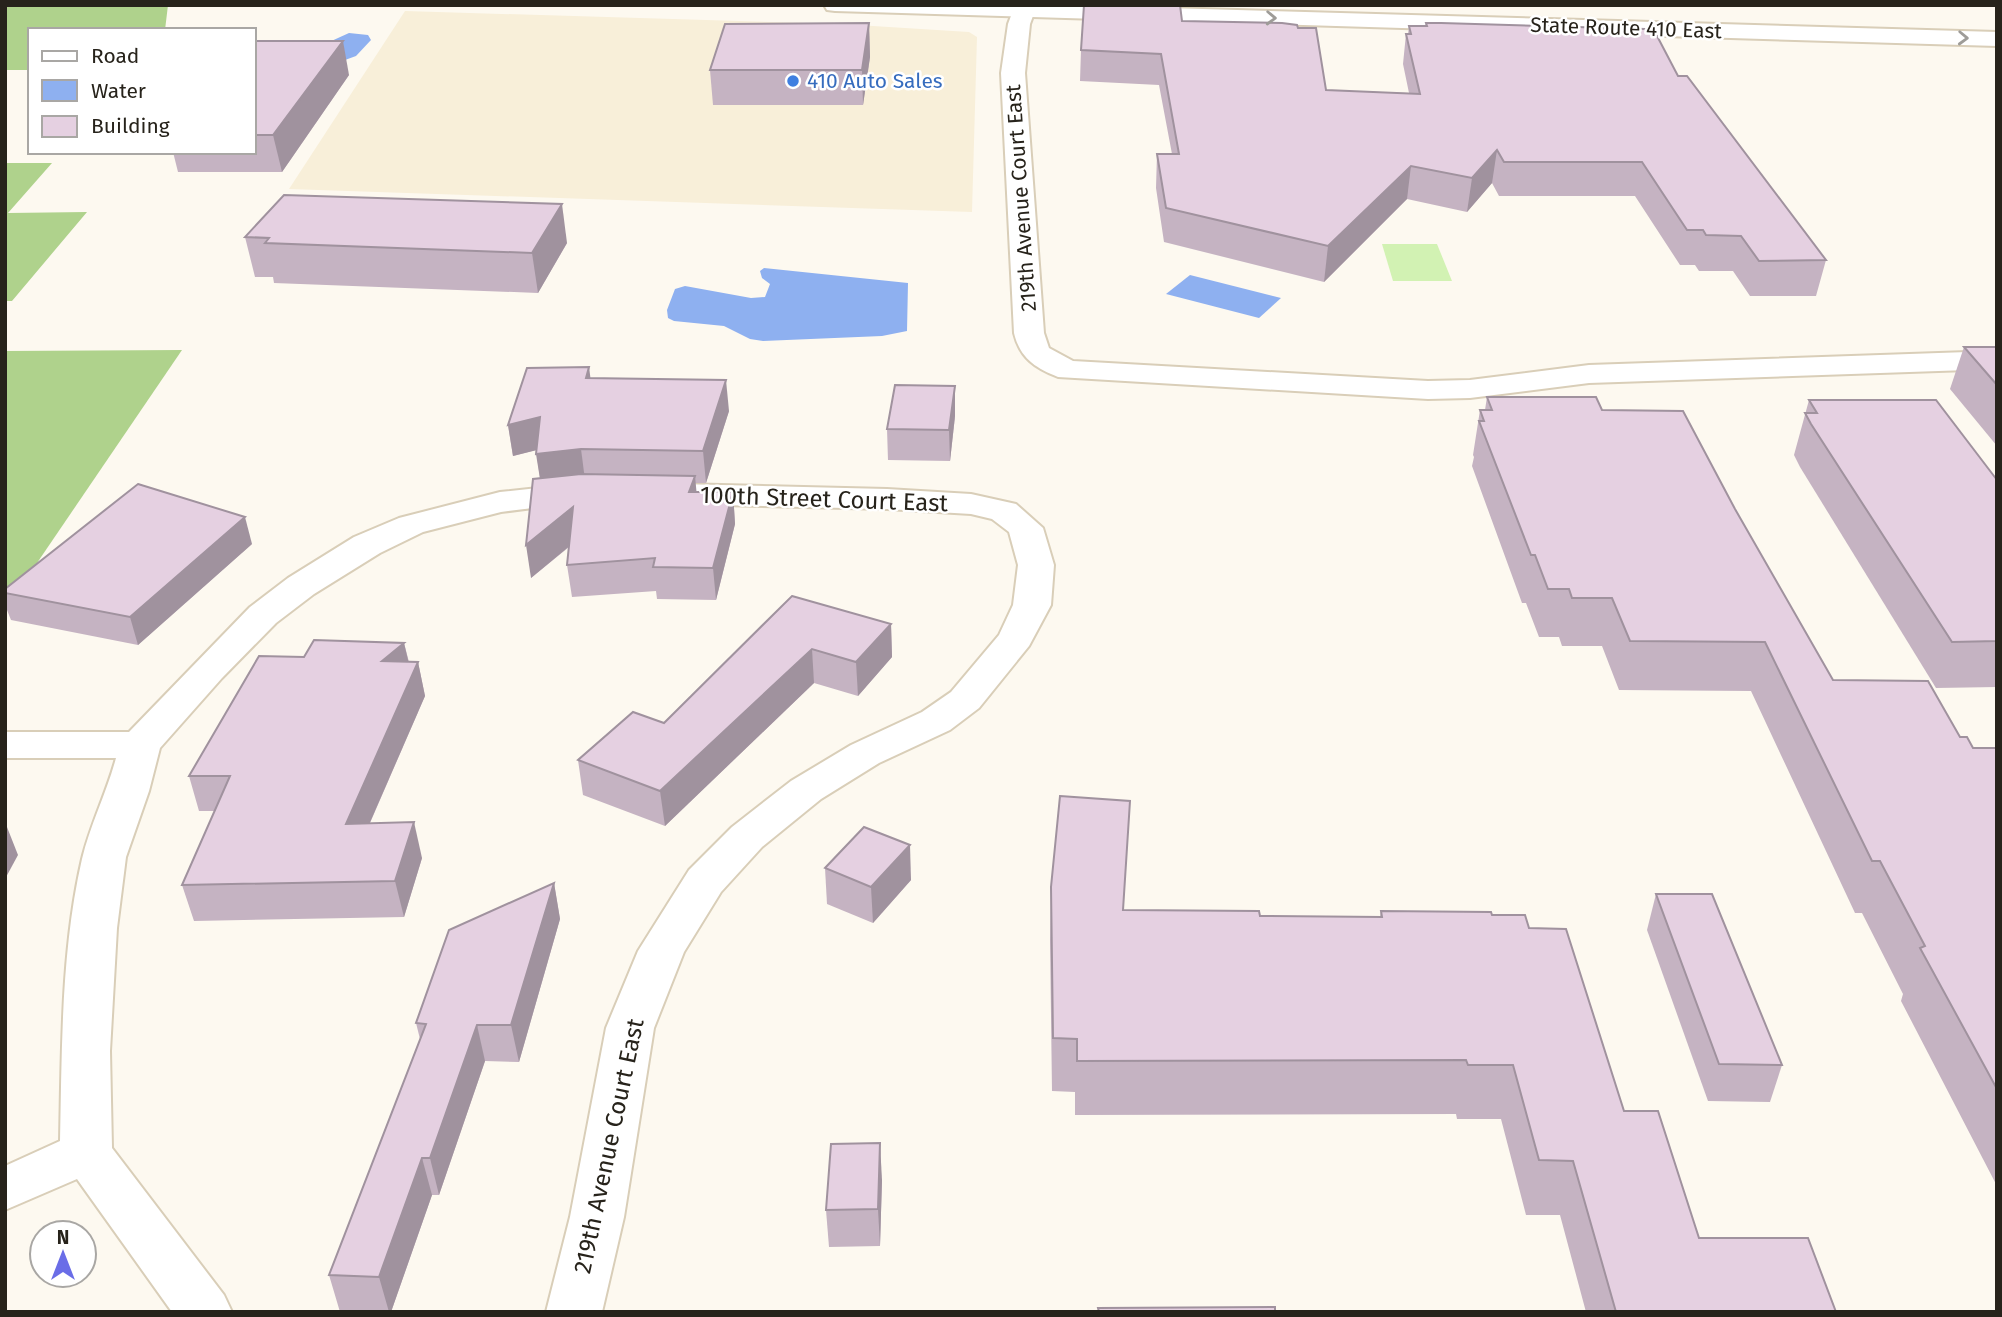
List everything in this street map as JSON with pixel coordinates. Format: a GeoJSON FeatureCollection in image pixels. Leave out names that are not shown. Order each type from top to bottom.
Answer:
{"type":"FeatureCollection","features":[{"type":"Feature","properties":{"kind":"street","name":"State Route 410 East"},"geometry":{"type":"LineString","coordinates":[[835,5],[1025,8],[1997,39]]}},
{"type":"Feature","properties":{"kind":"street","name":"State Route 410 East"},"geometry":{"type":"LineString","coordinates":[[1382,5],[1997,22]]}},
{"type":"Feature","properties":{"kind":"street","name":"219th Avenue Court East"},"geometry":{"type":"LineString","coordinates":[[1025,8],[1013,73],[1029,333],[1032,349],[1045,361],[1069,370],[1428,390],[1470,389],[1589,374],[1997,360]]}},
{"type":"Feature","properties":{"kind":"street"},"geometry":{"type":"LineString","coordinates":[[204,1312],[86,1152],[86,1051],[94,928],[104,857],[128,791],[140,745],[208,670],[263,615],[301,586],[367,545],[411,525],[500,502],[585,493],[612,493]]}},
{"type":"Feature","properties":{"kind":"street","name":"100th Street Court East"},"geometry":{"type":"LineString","coordinates":[[652,494],[887,499],[971,504],[1004,511],[1025,528]]}},
{"type":"Feature","properties":{"kind":"street","name":"219th Avenue Court East"},"geometry":{"type":"LineString","coordinates":[[574,1312],[597,1217],[630,1028],[661,951],[705,881],[747,837],[806,790],[865,754],[936,721],[965,700],[1016,638],[1032,605],[1036,565],[1025,528]]}},
{"type":"Feature","properties":{"kind":"street"},"geometry":{"type":"LineString","coordinates":[[5,745],[140,745]]}},
{"type":"Feature","properties":{"kind":"street"},"geometry":{"type":"LineString","coordinates":[[5,1189],[86,1152]]}},
{"type":"Feature","properties":{"kind":"shaded area"},"geometry":{"type":"Polygon","coordinates":[[[405,11],[841,24],[969,32],[977,37],[972,212],[289,189],[405,11]]]}},
{"type":"Feature","properties":{"kind":"green space"},"geometry":{"type":"Polygon","coordinates":[[[5,5],[168,5],[165,28],[28,28],[28,70],[5,70],[5,5]]]}},
{"type":"Feature","properties":{"kind":"green space"},"geometry":{"type":"Polygon","coordinates":[[[5,163],[52,163],[8,213],[87,212],[12,301],[5,301],[5,163]]]}},
{"type":"Feature","properties":{"kind":"green space"},"geometry":{"type":"Polygon","coordinates":[[[1382,244],[1437,244],[1452,281],[1393,281],[1382,244]]]}},
{"type":"Feature","properties":{"kind":"green space"},"geometry":{"type":"Polygon","coordinates":[[[182,350],[5,610],[5,351],[182,350]]]}},
{"type":"Feature","properties":{"kind":"water"},"geometry":{"type":"Polygon","coordinates":[[[349,33],[368,35],[371,40],[356,56],[345,60],[327,43],[349,33]]]}},
{"type":"Feature","properties":{"kind":"water"},"geometry":{"type":"Polygon","coordinates":[[[764,268],[908,283],[907,331],[882,336],[763,341],[750,339],[724,326],[674,321],[668,318],[667,310],[675,289],[685,286],[751,298],[765,297],[770,284],[762,278],[760,271],[764,268]]]}},
{"type":"Feature","properties":{"kind":"water"},"geometry":{"type":"Polygon","coordinates":[[[1190,275],[1281,298],[1259,318],[1166,294],[1190,275]]]}},
{"type":"Feature","properties":{"kind":"building"},"geometry":{"type":"Polygon","coordinates":[[[1084,5],[1180,5],[1182,21],[1282,23],[1297,25],[1298,28],[1316,28],[1326,90],[1420,94],[1406,34],[1411,34],[1409,26],[1441,23],[1645,29],[1647,33],[1656,34],[1678,76],[1687,76],[1826,260],[1759,261],[1741,236],[1706,235],[1703,230],[1687,230],[1642,162],[1504,162],[1497,150],[1472,178],[1411,166],[1328,246],[1166,208],[1157,154],[1179,154],[1161,54],[1081,50],[1084,5]]]}},
{"type":"Feature","properties":{"kind":"building"},"geometry":{"type":"Polygon","coordinates":[[[869,23],[862,70],[710,70],[725,24],[869,23]]]}},
{"type":"Feature","properties":{"kind":"building"},"geometry":{"type":"Polygon","coordinates":[[[256,41],[343,41],[273,135],[256,135],[256,41]]]}},
{"type":"Feature","properties":{"kind":"building"},"geometry":{"type":"Polygon","coordinates":[[[284,195],[562,204],[532,253],[265,243],[269,238],[245,237],[284,195]]]}},
{"type":"Feature","properties":{"kind":"building"},"geometry":{"type":"Polygon","coordinates":[[[1964,347],[1997,347],[1997,385],[1964,347]]]}},
{"type":"Feature","properties":{"kind":"building"},"geometry":{"type":"Polygon","coordinates":[[[589,367],[586,378],[726,380],[703,451],[581,449],[536,454],[540,417],[508,425],[527,368],[589,367]]]}},
{"type":"Feature","properties":{"kind":"building"},"geometry":{"type":"Polygon","coordinates":[[[895,385],[955,386],[949,430],[887,429],[895,385]]]}},
{"type":"Feature","properties":{"kind":"building"},"geometry":{"type":"Polygon","coordinates":[[[1487,397],[1596,397],[1602,410],[1683,411],[1735,509],[1833,680],[1928,681],[1960,737],[1967,737],[1973,748],[1996,748],[1997,1089],[1920,948],[1925,946],[1880,861],[1872,861],[1765,642],[1630,641],[1612,598],[1572,598],[1569,589],[1548,589],[1535,555],[1531,555],[1479,421],[1484,421],[1480,410],[1492,410],[1487,397]]]}},
{"type":"Feature","properties":{"kind":"building"},"geometry":{"type":"Polygon","coordinates":[[[1809,400],[1936,400],[1997,480],[1997,641],[1952,642],[1811,424],[1805,413],[1817,413],[1809,400]]]}},
{"type":"Feature","properties":{"kind":"building"},"geometry":{"type":"Polygon","coordinates":[[[581,474],[695,476],[689,492],[733,492],[713,568],[653,567],[655,558],[567,565],[573,507],[526,545],[533,479],[581,474]]]}},
{"type":"Feature","properties":{"kind":"building"},"geometry":{"type":"Polygon","coordinates":[[[138,484],[245,517],[130,617],[5,593],[5,589],[138,484]]]}},
{"type":"Feature","properties":{"kind":"building"},"geometry":{"type":"Polygon","coordinates":[[[792,596],[891,624],[856,662],[812,649],[660,791],[578,760],[633,712],[664,723],[792,596]]]}},
{"type":"Feature","properties":{"kind":"building"},"geometry":{"type":"Polygon","coordinates":[[[314,640],[404,643],[382,661],[418,662],[346,824],[414,822],[395,881],[182,885],[230,776],[189,776],[259,656],[304,657],[314,640]]]}},
{"type":"Feature","properties":{"kind":"building"},"geometry":{"type":"Polygon","coordinates":[[[1060,796],[1130,801],[1123,910],[1259,911],[1260,916],[1382,917],[1381,911],[1491,912],[1492,915],[1525,915],[1529,928],[1566,929],[1624,1111],[1658,1111],[1699,1238],[1808,1238],[1836,1312],[1616,1312],[1573,1161],[1539,1160],[1513,1065],[1468,1065],[1466,1060],[1077,1061],[1077,1039],[1053,1038],[1051,887],[1060,796]]]}},
{"type":"Feature","properties":{"kind":"building"},"geometry":{"type":"Polygon","coordinates":[[[864,827],[910,845],[871,887],[825,868],[864,827]]]}},
{"type":"Feature","properties":{"kind":"building"},"geometry":{"type":"Polygon","coordinates":[[[554,883],[511,1025],[477,1025],[430,1158],[422,1158],[379,1277],[329,1275],[426,1024],[416,1023],[449,930],[554,883]]]}},
{"type":"Feature","properties":{"kind":"building"},"geometry":{"type":"Polygon","coordinates":[[[1656,894],[1712,894],[1782,1065],[1719,1064],[1656,894]]]}},
{"type":"Feature","properties":{"kind":"building"},"geometry":{"type":"Polygon","coordinates":[[[880,1143],[878,1209],[826,1210],[831,1144],[880,1143]]]}},
{"type":"Feature","properties":{"kind":"building"},"geometry":{"type":"Polygon","coordinates":[[[1275,1307],[1275,1312],[1099,1312],[1098,1308],[1275,1307]]]}},
{"type":"Feature","properties":{"kind":"place","name":"410 Auto Sales"},"geometry":{"type":"Point","coordinates":[793,81]}}]}
